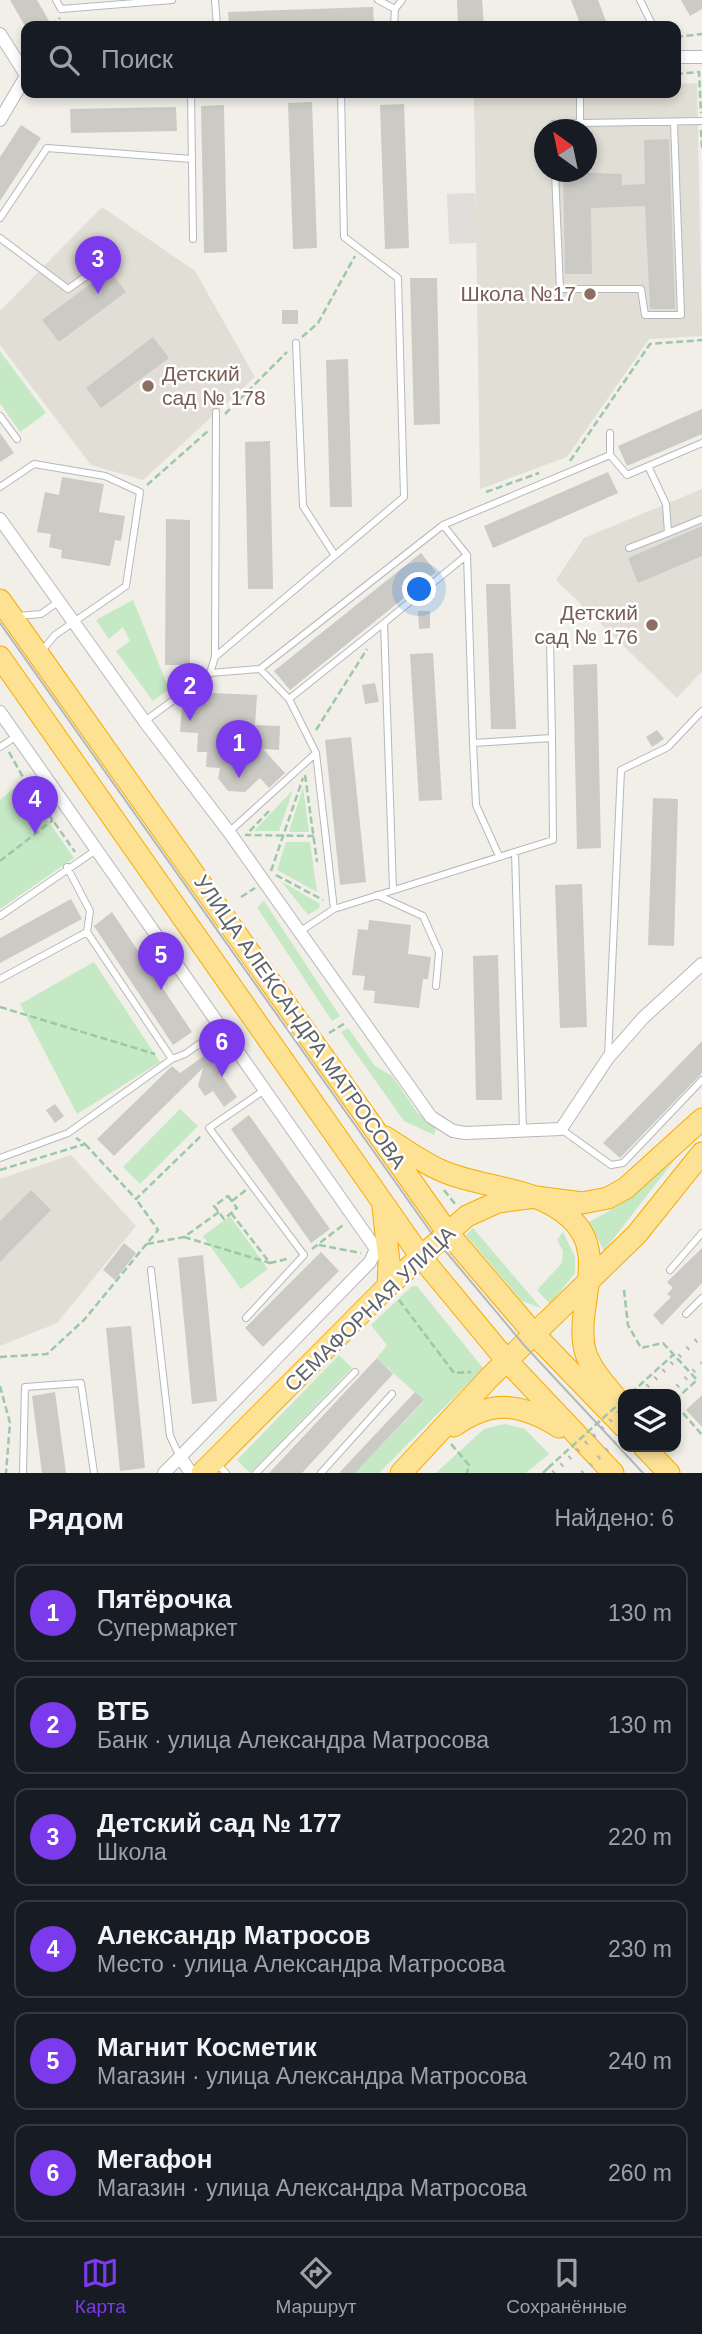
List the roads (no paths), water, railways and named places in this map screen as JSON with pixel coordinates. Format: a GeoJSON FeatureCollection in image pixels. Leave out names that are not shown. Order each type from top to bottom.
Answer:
{"type":"FeatureCollection","features":[{"type":"Feature","properties":{"kind":"highway","name":"УЛИЦА АЛЕКСАНДРА МАТРОСОВА"},"geometry":{"type":"LineString","coordinates":[[6,608],[448,1233],[535,1335],[618,1421]]}},
{"type":"Feature","properties":{"kind":"highway","name":"УЛИЦА АЛЕКСАНДРА МАТРОСОВА"},"geometry":{"type":"LineString","coordinates":[[0,657],[421,1257],[507,1361],[613,1473]]}},
{"type":"Feature","properties":{"kind":"highway","name":"СЕМАФОРНАЯ УЛИЦА"},"geometry":{"type":"LineString","coordinates":[[214,1469],[393,1292],[421,1257],[484,1207],[536,1197],[582,1203],[608,1198],[626,1188],[702,1119]]}},
{"type":"Feature","properties":{"kind":"highway"},"geometry":{"type":"LineString","coordinates":[[376,1132],[441,1170],[536,1197],[569,1216],[580,1229],[590,1255],[583,1338],[587,1355],[618,1399]]}},
{"type":"Feature","properties":{"kind":"highway"},"geometry":{"type":"LineString","coordinates":[[401,1473],[507,1361],[637,1234],[702,1153]]}},
{"type":"Feature","properties":{"kind":"highway"},"geometry":{"type":"LineString","coordinates":[[382,1205],[393,1292]]}},
{"type":"Feature","properties":{"kind":"highway"},"geometry":{"type":"LineString","coordinates":[[424,1448],[472,1413],[499,1406],[531,1411],[588,1447],[602,1473]]}},
{"type":"Feature","properties":{"kind":"highway"},"geometry":{"type":"LineString","coordinates":[[649,1452],[671,1473]]}},
{"type":"Feature","properties":{"kind":"highway"},"geometry":{"type":"LineString","coordinates":[[658,1452],[671,1473]]}},
{"type":"Feature","properties":{"kind":"street"},"geometry":{"type":"LineString","coordinates":[[0,34],[21,67]]}},
{"type":"Feature","properties":{"kind":"street"},"geometry":{"type":"LineString","coordinates":[[681,57],[702,57]]}},
{"type":"Feature","properties":{"kind":"street"},"geometry":{"type":"LineString","coordinates":[[0,120],[21,84]]}},
{"type":"Feature","properties":{"kind":"street"},"geometry":{"type":"LineString","coordinates":[[0,519],[145,722],[229,832],[431,1117],[453,1131],[465,1133],[561,1129],[608,1058],[666,1004],[702,964]]}},
{"type":"Feature","properties":{"kind":"street"},"geometry":{"type":"LineString","coordinates":[[0,712],[98,849],[219,1030],[376,1250],[370,1262],[164,1473]]}},
{"type":"Feature","properties":{"kind":"street"},"geometry":{"type":"LineString","coordinates":[[180,1457],[191,1473]]}},
{"type":"Feature","properties":{"kind":"lane"},"geometry":{"type":"LineString","coordinates":[[56,0],[61,9],[97,2],[172,0]]}},
{"type":"Feature","properties":{"kind":"lane"},"geometry":{"type":"LineString","coordinates":[[215,0],[217,21]]}},
{"type":"Feature","properties":{"kind":"lane"},"geometry":{"type":"LineString","coordinates":[[379,0],[395,9]]}},
{"type":"Feature","properties":{"kind":"lane"},"geometry":{"type":"LineString","coordinates":[[394,21],[395,9],[402,0]]}},
{"type":"Feature","properties":{"kind":"lane"},"geometry":{"type":"LineString","coordinates":[[640,0],[650,21]]}},
{"type":"Feature","properties":{"kind":"lane"},"geometry":{"type":"LineString","coordinates":[[191,98],[193,239]]}},
{"type":"Feature","properties":{"kind":"lane"},"geometry":{"type":"LineString","coordinates":[[215,657],[404,497],[398,278],[344,237],[341,98]]}},
{"type":"Feature","properties":{"kind":"lane"},"geometry":{"type":"LineString","coordinates":[[580,98],[580,119]]}},
{"type":"Feature","properties":{"kind":"lane"},"geometry":{"type":"LineString","coordinates":[[597,123],[702,121]]}},
{"type":"Feature","properties":{"kind":"lane"},"geometry":{"type":"LineString","coordinates":[[555,182],[559,289],[640,289],[645,315],[681,315],[674,123]]}},
{"type":"Feature","properties":{"kind":"lane"},"geometry":{"type":"LineString","coordinates":[[0,218],[47,148],[192,159]]}},
{"type":"Feature","properties":{"kind":"lane"},"geometry":{"type":"LineString","coordinates":[[0,238],[68,289],[104,263]]}},
{"type":"Feature","properties":{"kind":"lane"},"geometry":{"type":"LineString","coordinates":[[296,343],[303,506],[334,554]]}},
{"type":"Feature","properties":{"kind":"lane"},"geometry":{"type":"LineString","coordinates":[[210,673],[215,657],[216,412]]}},
{"type":"Feature","properties":{"kind":"lane"},"geometry":{"type":"LineString","coordinates":[[0,416],[17,439]]}},
{"type":"Feature","properties":{"kind":"lane"},"geometry":{"type":"LineString","coordinates":[[610,433],[610,455],[627,475],[702,443]]}},
{"type":"Feature","properties":{"kind":"lane"},"geometry":{"type":"LineString","coordinates":[[145,722],[210,673],[260,669],[443,525],[610,455]]}},
{"type":"Feature","properties":{"kind":"lane"},"geometry":{"type":"LineString","coordinates":[[0,487],[34,464],[106,476],[140,492],[126,586],[55,635],[38,656]]}},
{"type":"Feature","properties":{"kind":"lane"},"geometry":{"type":"LineString","coordinates":[[648,466],[666,504],[668,533]]}},
{"type":"Feature","properties":{"kind":"lane"},"geometry":{"type":"LineString","coordinates":[[629,548],[702,519]]}},
{"type":"Feature","properties":{"kind":"lane"},"geometry":{"type":"LineString","coordinates":[[443,525],[467,555],[476,805],[499,856]]}},
{"type":"Feature","properties":{"kind":"lane"},"geometry":{"type":"LineString","coordinates":[[289,699],[467,555]]}},
{"type":"Feature","properties":{"kind":"lane"},"geometry":{"type":"LineString","coordinates":[[6,608],[41,614],[58,601]]}},
{"type":"Feature","properties":{"kind":"lane"},"geometry":{"type":"LineString","coordinates":[[384,623],[393,889]]}},
{"type":"Feature","properties":{"kind":"lane"},"geometry":{"type":"LineString","coordinates":[[299,932],[334,909],[553,840],[550,639]]}},
{"type":"Feature","properties":{"kind":"lane"},"geometry":{"type":"LineString","coordinates":[[260,669],[289,699],[311,738],[316,753],[334,909]]}},
{"type":"Feature","properties":{"kind":"lane"},"geometry":{"type":"LineString","coordinates":[[608,1058],[621,771],[668,747],[702,711]]}},
{"type":"Feature","properties":{"kind":"lane"},"geometry":{"type":"LineString","coordinates":[[1,747],[17,736]]}},
{"type":"Feature","properties":{"kind":"lane"},"geometry":{"type":"LineString","coordinates":[[473,743],[552,738]]}},
{"type":"Feature","properties":{"kind":"lane"},"geometry":{"type":"LineString","coordinates":[[229,832],[316,753]]}},
{"type":"Feature","properties":{"kind":"lane"},"geometry":{"type":"LineString","coordinates":[[0,916],[67,867],[98,849]]}},
{"type":"Feature","properties":{"kind":"lane"},"geometry":{"type":"LineString","coordinates":[[515,852],[523,1130]]}},
{"type":"Feature","properties":{"kind":"lane"},"geometry":{"type":"LineString","coordinates":[[67,867],[90,911],[87,932],[172,1059]]}},
{"type":"Feature","properties":{"kind":"lane"},"geometry":{"type":"LineString","coordinates":[[377,895],[423,916],[439,952],[436,986]]}},
{"type":"Feature","properties":{"kind":"lane"},"geometry":{"type":"LineString","coordinates":[[0,978],[87,932]]}},
{"type":"Feature","properties":{"kind":"lane"},"geometry":{"type":"LineString","coordinates":[[0,1158],[68,1133],[172,1059],[185,1054],[219,1030]]}},
{"type":"Feature","properties":{"kind":"lane"},"geometry":{"type":"LineString","coordinates":[[561,1129],[611,1165],[623,1163],[702,1080]]}},
{"type":"Feature","properties":{"kind":"lane"},"geometry":{"type":"LineString","coordinates":[[246,1318],[304,1255],[209,1128],[263,1091]]}},
{"type":"Feature","properties":{"kind":"lane"},"geometry":{"type":"LineString","coordinates":[[670,1270],[702,1233]]}},
{"type":"Feature","properties":{"kind":"lane"},"geometry":{"type":"LineString","coordinates":[[151,1270],[170,1437],[180,1457]]}},
{"type":"Feature","properties":{"kind":"lane"},"geometry":{"type":"LineString","coordinates":[[686,1314],[702,1298]]}},
{"type":"Feature","properties":{"kind":"lane"},"geometry":{"type":"LineString","coordinates":[[256,1473],[355,1372]]}},
{"type":"Feature","properties":{"kind":"lane"},"geometry":{"type":"LineString","coordinates":[[23,1473],[25,1387],[81,1383],[94,1473]]}},
{"type":"Feature","properties":{"kind":"lane"},"geometry":{"type":"LineString","coordinates":[[321,1473],[392,1394]]}},
{"type":"Feature","properties":{"kind":"tram line"},"geometry":{"type":"LineString","coordinates":[[0,623],[437,1241],[524,1345],[643,1473]]}},
{"type":"Feature","properties":{"kind":"railway"},"geometry":{"type":"LineString","coordinates":[[644,1389],[702,1335]]}},
{"type":"Feature","properties":{"kind":"railway"},"geometry":{"type":"LineString","coordinates":[[674,1389],[702,1363]]}},
{"type":"Feature","properties":{"kind":"railway"},"geometry":{"type":"LineString","coordinates":[[553,1473],[618,1414]]}},
{"type":"Feature","properties":{"kind":"railway"},"geometry":{"type":"LineString","coordinates":[[582,1473],[618,1440]]}},
{"type":"Feature","properties":{"kind":"place","name":"Детский сад № 177"},"geometry":{"type":"Point","coordinates":[98,294]}},
{"type":"Feature","properties":{"kind":"place","name":"Школа №17"},"geometry":{"type":"Point","coordinates":[590,294]}},
{"type":"Feature","properties":{"kind":"place","name":"Детский сад № 178"},"geometry":{"type":"Point","coordinates":[148,386]}},
{"type":"Feature","properties":{"kind":"place","name":"Детский сад № 176"},"geometry":{"type":"Point","coordinates":[652,625]}},
{"type":"Feature","properties":{"kind":"place","name":"ВТБ"},"geometry":{"type":"Point","coordinates":[190,721]}},
{"type":"Feature","properties":{"kind":"place","name":"Пятёрочка"},"geometry":{"type":"Point","coordinates":[239,778]}},
{"type":"Feature","properties":{"kind":"place","name":"Александр Матросов"},"geometry":{"type":"Point","coordinates":[35,834]}},
{"type":"Feature","properties":{"kind":"place","name":"Магнит Косметик"},"geometry":{"type":"Point","coordinates":[161,990]}},
{"type":"Feature","properties":{"kind":"place","name":"Мегафон"},"geometry":{"type":"Point","coordinates":[222,1077]}}]}
